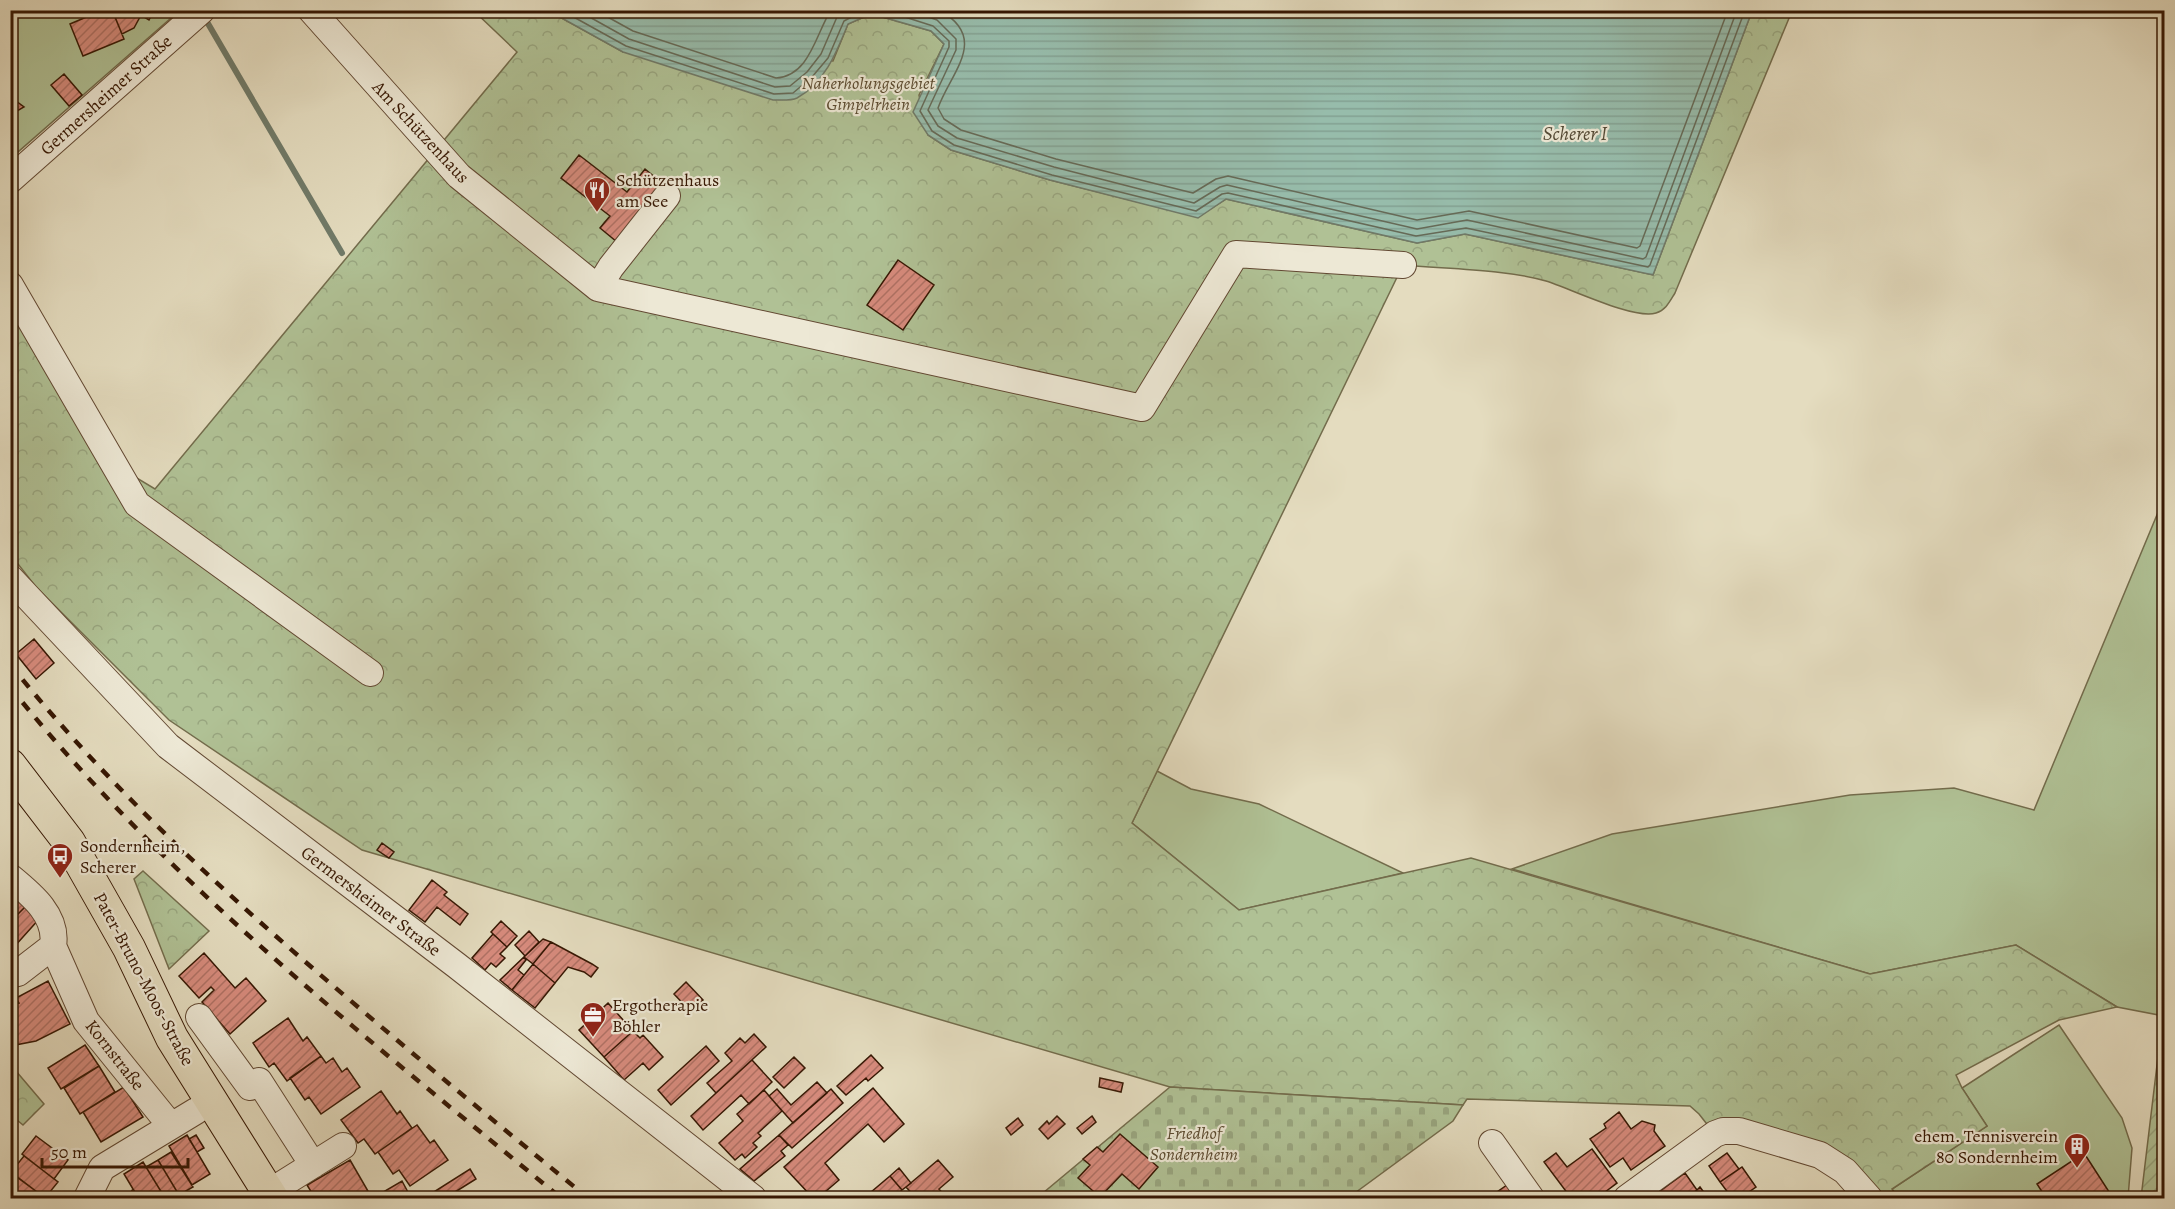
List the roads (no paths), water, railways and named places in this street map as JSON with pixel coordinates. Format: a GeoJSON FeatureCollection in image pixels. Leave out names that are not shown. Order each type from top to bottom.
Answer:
{"type":"FeatureCollection","features":[{"type":"Feature","properties":{"kind":"main road","name":"Pater-Bruno-Moos-Straße"},"geometry":{"type":"LineString","coordinates":[[10,765],[69,842],[96,886],[172,1038],[270,1196]]}},
{"type":"Feature","properties":{"kind":"street","name":"Am Schützenhaus"},"geometry":{"type":"LineString","coordinates":[[310,10],[459,176],[598,288]]}},
{"type":"Feature","properties":{"kind":"street","name":"Germersheimer Straße"},"geometry":{"type":"LineString","coordinates":[[10,180],[196,16]]}},
{"type":"Feature","properties":{"kind":"street"},"geometry":{"type":"LineString","coordinates":[[667,196],[611,267],[598,288],[1142,408],[1236,254],[1403,265]]}},
{"type":"Feature","properties":{"kind":"street"},"geometry":{"type":"LineString","coordinates":[[10,285],[137,504],[370,673]]}},
{"type":"Feature","properties":{"kind":"street","name":"Germersheimer Straße"},"geometry":{"type":"LineString","coordinates":[[10,578],[168,746],[456,965],[753,1198]]}},
{"type":"Feature","properties":{"kind":"street","name":"Kornstraße"},"geometry":{"type":"LineString","coordinates":[[10,877],[38,903],[51,922],[53,946],[86,1021],[171,1126]]}},
{"type":"Feature","properties":{"kind":"street"},"geometry":{"type":"LineString","coordinates":[[10,975],[18,973],[53,946]]}},
{"type":"Feature","properties":{"kind":"street"},"geometry":{"type":"LineString","coordinates":[[199,1017],[250,1087],[259,1081],[313,1165]]}},
{"type":"Feature","properties":{"kind":"street"},"geometry":{"type":"LineString","coordinates":[[87,1198],[102,1168],[196,1111]]}},
{"type":"Feature","properties":{"kind":"street"},"geometry":{"type":"LineString","coordinates":[[1627,1198],[1715,1134],[1723,1131],[1739,1131],[1820,1155],[1845,1171],[1869,1198]]}},
{"type":"Feature","properties":{"kind":"street"},"geometry":{"type":"LineString","coordinates":[[1492,1143],[1531,1198]]}},
{"type":"Feature","properties":{"kind":"street"},"geometry":{"type":"LineString","coordinates":[[270,1196],[343,1146]]}},
{"type":"Feature","properties":{"kind":"water","name":"Scherer I"},"geometry":{"type":"Polygon","coordinates":[[[549,11],[1752,11],[1653,275],[1465,234],[1417,243],[1226,199],[1198,218],[1050,180],[951,150],[928,135],[913,112],[944,44],[931,31],[879,16],[864,17],[848,24],[829,66],[807,92],[789,100],[773,100],[623,52],[549,11]]]}},
{"type":"Feature","properties":{"kind":"waterway"},"geometry":{"type":"LineString","coordinates":[[203,15],[342,253]]}},
{"type":"Feature","properties":{"kind":"railway"},"geometry":{"type":"LineString","coordinates":[[10,664],[90,757],[220,886],[311,967],[588,1198]]}},
{"type":"Feature","properties":{"kind":"railway"},"geometry":{"type":"LineString","coordinates":[[10,687],[71,759],[136,828],[272,957],[561,1198]]}},
{"type":"Feature","properties":{"kind":"place","name":"Schützenhaus am See"},"geometry":{"type":"Point","coordinates":[597,213]}},
{"type":"Feature","properties":{"kind":"place","name":"Sondernheim, Scherer"},"geometry":{"type":"Point","coordinates":[60,879]}},
{"type":"Feature","properties":{"kind":"place","name":"Ergotherapie Böhler"},"geometry":{"type":"Point","coordinates":[593,1038]}},
{"type":"Feature","properties":{"kind":"place","name":"ehem. Tennisverein 80 Sondernheim"},"geometry":{"type":"Point","coordinates":[2077,1169]}},
{"type":"Feature","properties":{"kind":"park label","name":"Naherholungsgebiet Gimpelrhein"},"geometry":{"type":"Point","coordinates":[868,94]}},
{"type":"Feature","properties":{"kind":"park label","name":"Friedhof Sondernheim"},"geometry":{"type":"Point","coordinates":[1194,1143]}}]}
